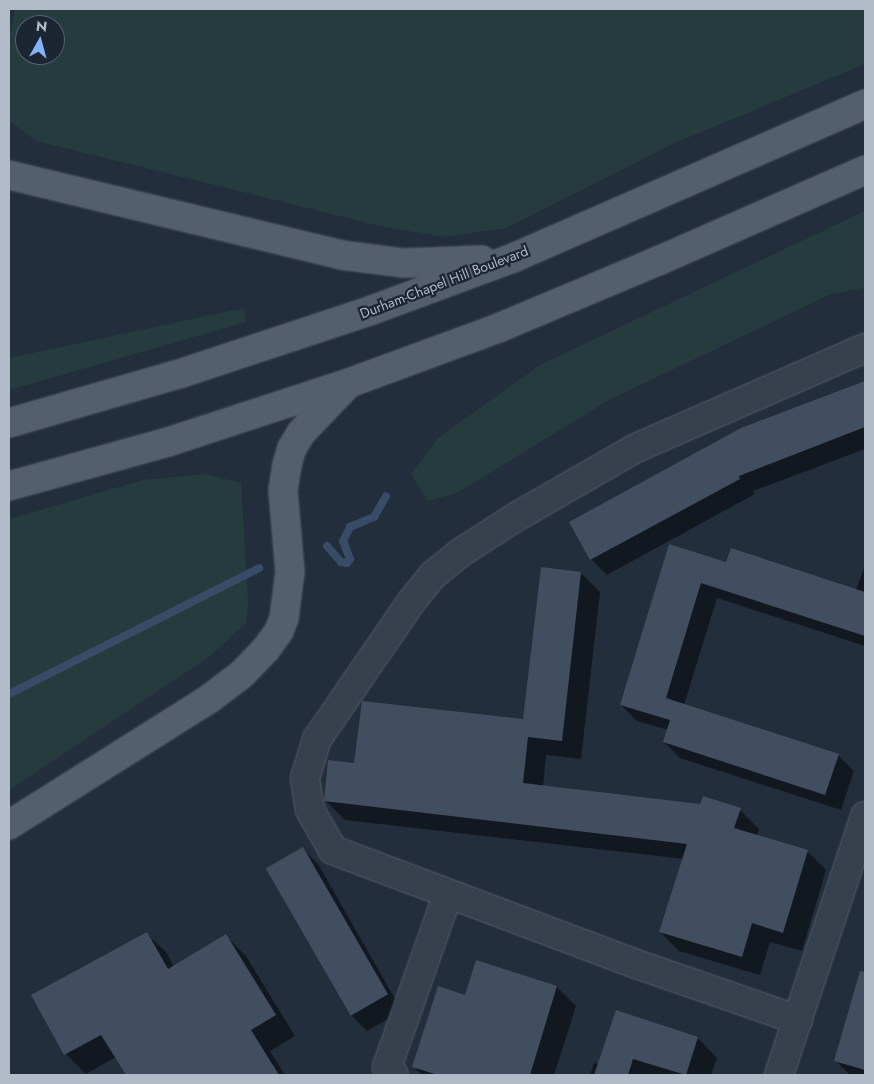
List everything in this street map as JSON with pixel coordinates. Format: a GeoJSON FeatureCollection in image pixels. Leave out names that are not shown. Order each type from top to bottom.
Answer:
{"type":"FeatureCollection","features":[{"type":"Feature","properties":{"kind":"main road","name":"Durham-Chapel Hill Boulevard"},"geometry":{"type":"LineString","coordinates":[[9,423],[188,371],[372,310],[513,258],[865,104]]}},
{"type":"Feature","properties":{"kind":"main road"},"geometry":{"type":"LineString","coordinates":[[9,486],[168,442],[349,383],[501,327],[658,262],[865,170]]}},
{"type":"Feature","properties":{"kind":"main road"},"geometry":{"type":"LineString","coordinates":[[9,175],[340,255],[404,263],[513,258]]}},
{"type":"Feature","properties":{"kind":"main road"},"geometry":{"type":"LineString","coordinates":[[9,826],[209,699],[242,674],[266,649],[279,631],[284,618],[290,572],[283,490],[292,448],[302,433],[349,383]]}},
{"type":"Feature","properties":{"kind":"street"},"geometry":{"type":"LineString","coordinates":[[798,1020],[636,964],[333,850],[310,810],[305,778],[317,739],[410,602],[433,575],[460,553],[516,517],[636,448],[865,348]]}},
{"type":"Feature","properties":{"kind":"street"},"geometry":{"type":"LineString","coordinates":[[779,1075],[865,816]]}},
{"type":"Feature","properties":{"kind":"street"},"geometry":{"type":"LineString","coordinates":[[394,1075],[387,1067],[448,894]]}},
{"type":"Feature","properties":{"kind":"green space"},"geometry":{"type":"Polygon","coordinates":[[[15,9],[865,9],[865,64],[675,143],[506,228],[444,237],[380,226],[36,141],[11,122],[9,116],[9,39],[15,9]]]}},
{"type":"Feature","properties":{"kind":"green space"},"geometry":{"type":"Polygon","coordinates":[[[865,211],[865,288],[831,294],[609,400],[457,493],[427,501],[411,474],[438,438],[540,365],[865,211]]]}},
{"type":"Feature","properties":{"kind":"green space"},"geometry":{"type":"Polygon","coordinates":[[[244,308],[246,322],[9,390],[9,358],[244,308]]]}},
{"type":"Feature","properties":{"kind":"green space"},"geometry":{"type":"Polygon","coordinates":[[[205,474],[241,483],[248,601],[246,623],[209,657],[9,790],[9,519],[143,480],[205,474]]]}},
{"type":"Feature","properties":{"kind":"building"},"geometry":{"type":"Polygon","coordinates":[[[865,381],[865,427],[739,476],[740,479],[590,560],[569,522],[741,428],[865,381]]]}},
{"type":"Feature","properties":{"kind":"building"},"geometry":{"type":"Polygon","coordinates":[[[669,544],[726,562],[731,548],[865,592],[865,636],[701,583],[666,698],[839,754],[825,795],[663,742],[670,720],[620,705],[669,544]]]}},
{"type":"Feature","properties":{"kind":"building"},"geometry":{"type":"Polygon","coordinates":[[[541,567],[581,572],[562,741],[528,737],[523,783],[700,804],[703,796],[741,808],[734,828],[808,850],[783,933],[752,923],[742,957],[659,932],[687,844],[324,801],[328,760],[354,763],[362,701],[523,719],[541,567]]]}},
{"type":"Feature","properties":{"kind":"building"},"geometry":{"type":"Polygon","coordinates":[[[303,847],[388,994],[351,1016],[266,868],[303,847]]]}},
{"type":"Feature","properties":{"kind":"building"},"geometry":{"type":"Polygon","coordinates":[[[147,932],[168,969],[226,934],[276,1015],[251,1030],[279,1075],[126,1075],[101,1035],[64,1055],[31,995],[147,932]]]}},
{"type":"Feature","properties":{"kind":"building"},"geometry":{"type":"Polygon","coordinates":[[[476,960],[557,986],[530,1075],[438,1075],[412,1067],[438,986],[465,995],[476,960]]]}},
{"type":"Feature","properties":{"kind":"building"},"geometry":{"type":"Polygon","coordinates":[[[860,971],[865,972],[865,1070],[834,1061],[860,971]]]}},
{"type":"Feature","properties":{"kind":"building"},"geometry":{"type":"Polygon","coordinates":[[[616,1010],[698,1037],[686,1075],[633,1059],[628,1075],[594,1075],[616,1010]]]}},
{"type":"Feature","properties":{"kind":"waterway"},"geometry":{"type":"LineString","coordinates":[[327,546],[341,562],[347,563],[350,559],[343,541],[350,527],[374,517],[386,496]]}},
{"type":"Feature","properties":{"kind":"waterway"},"geometry":{"type":"LineString","coordinates":[[9,694],[259,568]]}}]}
